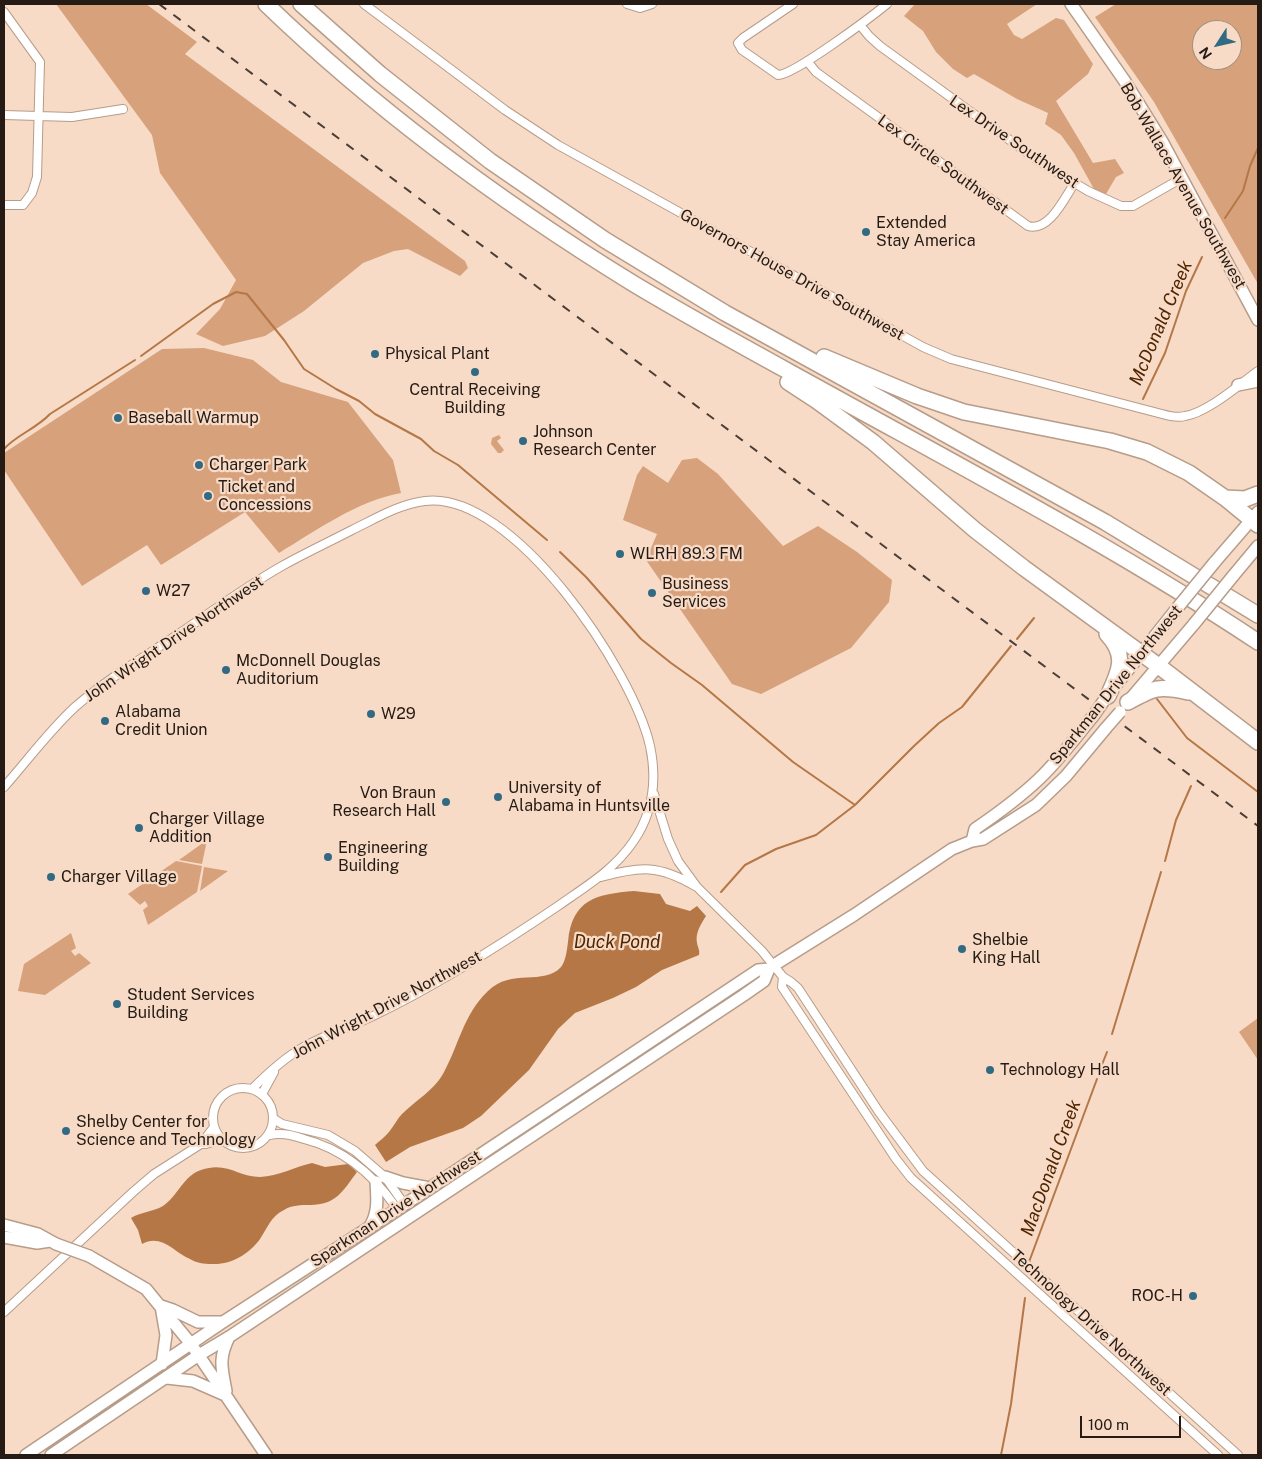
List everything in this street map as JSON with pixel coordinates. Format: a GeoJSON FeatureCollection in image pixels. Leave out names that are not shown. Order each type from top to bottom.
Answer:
{"type":"FeatureCollection","features":[{"type":"Feature","properties":{"kind":"highway"},"geometry":{"type":"LineString","coordinates":[[266,4],[382,105],[500,195],[599,262],[726,337],[1108,548],[1170,585],[1258,642]]}},
{"type":"Feature","properties":{"kind":"highway"},"geometry":{"type":"LineString","coordinates":[[301,4],[380,74],[490,161],[605,240],[725,313],[1105,522],[1258,615]]}},
{"type":"Feature","properties":{"kind":"highway"},"geometry":{"type":"LineString","coordinates":[[769,336],[941,405],[988,417],[1110,441],[1147,452],[1189,473],[1256,519]]}},
{"type":"Feature","properties":{"kind":"highway"},"geometry":{"type":"LineString","coordinates":[[726,337],[849,423],[975,530],[1258,742]]}},
{"type":"Feature","properties":{"kind":"highway"},"geometry":{"type":"LineString","coordinates":[[1225,498],[1245,499],[1258,494]]}},
{"type":"Feature","properties":{"kind":"highway"},"geometry":{"type":"LineString","coordinates":[[1094,620],[1110,637],[1119,655],[1120,666],[1118,674],[1107,697]]}},
{"type":"Feature","properties":{"kind":"highway"},"geometry":{"type":"LineString","coordinates":[[1124,707],[1147,691],[1157,688],[1172,688],[1193,693]]}},
{"type":"Feature","properties":{"kind":"main road","name":"Bob Wallace Avenue Southwest"},"geometry":{"type":"LineString","coordinates":[[1071,4],[1136,99],[1182,178],[1258,320]]}},
{"type":"Feature","properties":{"kind":"main road"},"geometry":{"type":"LineString","coordinates":[[1238,385],[1258,381]]}},
{"type":"Feature","properties":{"kind":"main road","name":"Sparkman Drive Northwest"},"geometry":{"type":"LineString","coordinates":[[972,841],[975,829],[1040,779],[1058,759],[1174,612],[1214,564],[1256,519]]}},
{"type":"Feature","properties":{"kind":"main road","name":"Sparkman Drive Northwest"},"geometry":{"type":"LineString","coordinates":[[26,1455],[223,1322],[370,1228],[758,970],[771,967],[854,915],[952,849],[983,839],[1036,805],[1066,776],[1160,667],[1258,546]]}},
{"type":"Feature","properties":{"kind":"main road","name":"Sparkman Drive Northwest"},"geometry":{"type":"LineString","coordinates":[[51,1455],[744,995],[764,981],[771,967]]}},
{"type":"Feature","properties":{"kind":"main road"},"geometry":{"type":"LineString","coordinates":[[370,1228],[377,1207],[381,1179],[430,1188]]}},
{"type":"Feature","properties":{"kind":"main road"},"geometry":{"type":"LineString","coordinates":[[4,1225],[38,1234],[53,1243],[88,1256],[146,1289],[162,1306],[199,1355],[266,1455]]}},
{"type":"Feature","properties":{"kind":"main road"},"geometry":{"type":"LineString","coordinates":[[4,1237],[37,1243],[53,1243]]}},
{"type":"Feature","properties":{"kind":"main road"},"geometry":{"type":"LineString","coordinates":[[162,1306],[198,1322],[223,1322]]}},
{"type":"Feature","properties":{"kind":"main road"},"geometry":{"type":"LineString","coordinates":[[162,1306],[166,1335],[162,1364]]}},
{"type":"Feature","properties":{"kind":"main road"},"geometry":{"type":"LineString","coordinates":[[226,1396],[221,1362],[224,1347],[229,1337]]}},
{"type":"Feature","properties":{"kind":"main road"},"geometry":{"type":"LineString","coordinates":[[167,1378],[192,1380],[226,1396]]}},
{"type":"Feature","properties":{"kind":"street","name":"Governors House Drive Southwest"},"geometry":{"type":"LineString","coordinates":[[364,4],[505,110],[558,145],[933,352],[966,363],[1175,417],[1187,416],[1198,412],[1258,371]]}},
{"type":"Feature","properties":{"kind":"street"},"geometry":{"type":"LineString","coordinates":[[627,4],[640,8],[652,4]]}},
{"type":"Feature","properties":{"kind":"street"},"geometry":{"type":"LineString","coordinates":[[793,4],[738,42],[738,45],[748,54],[778,75],[784,74],[807,61],[887,4]]}},
{"type":"Feature","properties":{"kind":"street"},"geometry":{"type":"LineString","coordinates":[[4,12],[40,62],[37,177],[32,193],[23,205],[4,204]]}},
{"type":"Feature","properties":{"kind":"street","name":"Lex Drive Southwest"},"geometry":{"type":"LineString","coordinates":[[860,25],[880,46],[955,102],[1074,184],[1121,206],[1129,207],[1137,205],[1182,178]]}},
{"type":"Feature","properties":{"kind":"street","name":"Lex Circle Southwest"},"geometry":{"type":"LineString","coordinates":[[807,61],[816,72],[1028,226],[1037,227],[1044,224],[1056,211],[1074,184]]}},
{"type":"Feature","properties":{"kind":"street"},"geometry":{"type":"LineString","coordinates":[[4,115],[72,117],[123,109]]}},
{"type":"Feature","properties":{"kind":"street","name":"John Wright Drive Northwest"},"geometry":{"type":"LineString","coordinates":[[4,787],[68,714],[100,687],[277,569],[389,512],[426,501],[445,501],[468,507],[488,518],[512,537],[536,560],[586,620],[610,655],[631,695],[650,746],[653,768],[653,791],[648,814],[633,843],[599,878],[500,945],[375,1015],[303,1047],[290,1055],[252,1088]]}},
{"type":"Feature","properties":{"kind":"street","name":"Technology Drive Northwest"},"geometry":{"type":"LineString","coordinates":[[653,791],[668,839],[678,861],[697,887],[762,951],[771,967],[798,988],[879,1112],[923,1171],[1238,1455]]}},
{"type":"Feature","properties":{"kind":"street"},"geometry":{"type":"LineString","coordinates":[[599,878],[627,870],[646,869],[678,876],[697,887]]}},
{"type":"Feature","properties":{"kind":"street","name":"Technology Drive Northwest"},"geometry":{"type":"LineString","coordinates":[[783,977],[782,987],[792,1003],[910,1178],[1218,1455]]}},
{"type":"Feature","properties":{"kind":"street","name":"John Wright Drive Northwest"},"geometry":{"type":"LineString","coordinates":[[262,1094],[278,1066]]}},
{"type":"Feature","properties":{"kind":"street"},"geometry":{"type":"LineString","coordinates":[[237,1088],[252,1088],[262,1094],[271,1106],[274,1119],[270,1134],[253,1147],[232,1146],[221,1139],[214,1127],[214,1111],[218,1100],[228,1091],[237,1088]]}},
{"type":"Feature","properties":{"kind":"street"},"geometry":{"type":"LineString","coordinates":[[274,1119],[282,1124],[328,1136],[355,1151],[381,1179],[395,1206],[401,1207],[408,1218]]}},
{"type":"Feature","properties":{"kind":"street"},"geometry":{"type":"LineString","coordinates":[[4,1312],[140,1186],[154,1174],[201,1144],[214,1127]]}},
{"type":"Feature","properties":{"kind":"street"},"geometry":{"type":"LineString","coordinates":[[270,1134],[279,1133],[322,1143],[346,1155],[381,1179]]}},
{"type":"Feature","properties":{"kind":"street"},"geometry":{"type":"LineString","coordinates":[[201,1144],[221,1139]]}},
{"type":"Feature","properties":{"kind":"shaded area"},"geometry":{"type":"Polygon","coordinates":[[[56,4],[146,4],[197,42],[185,54],[465,261],[468,268],[460,276],[408,249],[394,251],[363,263],[304,311],[265,336],[223,346],[196,334],[220,309],[236,280],[160,173],[152,135],[56,4]]]}},
{"type":"Feature","properties":{"kind":"shaded area"},"geometry":{"type":"Polygon","coordinates":[[[915,4],[1037,4],[1007,24],[1014,35],[1022,39],[1056,18],[1064,20],[1093,64],[1088,74],[1056,101],[1093,163],[1115,159],[1124,173],[1116,177],[1106,194],[1094,189],[1074,153],[1061,135],[1045,124],[1048,113],[1017,99],[974,74],[967,78],[953,69],[936,52],[923,31],[904,16],[915,4]]]}},
{"type":"Feature","properties":{"kind":"shaded area"},"geometry":{"type":"Polygon","coordinates":[[[1116,4],[1258,4],[1258,284],[1154,102],[1095,17],[1116,4]]]}},
{"type":"Feature","properties":{"kind":"shaded area","name":"Charger Park"},"geometry":{"type":"Polygon","coordinates":[[[204,348],[253,360],[281,382],[348,402],[393,460],[401,493],[353,509],[279,553],[245,512],[161,565],[147,545],[82,586],[4,470],[4,453],[162,349],[204,348]]]}},
{"type":"Feature","properties":{"kind":"shaded area"},"geometry":{"type":"Polygon","coordinates":[[[499,435],[501,438],[497,441],[504,450],[501,453],[498,453],[491,444],[492,438],[499,435]]]}},
{"type":"Feature","properties":{"kind":"shaded area"},"geometry":{"type":"Polygon","coordinates":[[[697,458],[718,474],[783,546],[818,526],[857,552],[892,580],[889,602],[851,648],[761,694],[732,684],[646,560],[657,534],[623,520],[637,475],[643,466],[668,483],[682,460],[697,458]]]}},
{"type":"Feature","properties":{"kind":"shaded area"},"geometry":{"type":"Polygon","coordinates":[[[207,840],[202,864],[179,860],[207,840]]]}},
{"type":"Feature","properties":{"kind":"shaded area"},"geometry":{"type":"Polygon","coordinates":[[[176,861],[202,866],[197,892],[148,925],[143,910],[148,906],[145,901],[140,905],[128,894],[176,861]]]}},
{"type":"Feature","properties":{"kind":"shaded area"},"geometry":{"type":"Polygon","coordinates":[[[204,867],[228,871],[200,891],[204,867]]]}},
{"type":"Feature","properties":{"kind":"shaded area"},"geometry":{"type":"Polygon","coordinates":[[[71,933],[76,948],[71,951],[75,956],[79,953],[91,963],[45,995],[18,991],[24,964],[71,933]]]}},
{"type":"Feature","properties":{"kind":"shaded area"},"geometry":{"type":"Polygon","coordinates":[[[1258,1018],[1258,1060],[1239,1032],[1258,1018]]]}},
{"type":"Feature","properties":{"kind":"water","name":"Duck Pond"},"geometry":{"type":"Polygon","coordinates":[[[634,891],[660,894],[666,904],[690,911],[697,906],[706,916],[697,936],[699,955],[662,970],[636,987],[613,998],[575,1013],[558,1029],[529,1070],[481,1116],[463,1128],[410,1147],[386,1162],[375,1145],[387,1134],[402,1114],[439,1080],[449,1063],[467,1020],[488,991],[497,984],[507,980],[546,976],[554,973],[564,962],[570,928],[581,908],[598,897],[634,891]]]}},
{"type":"Feature","properties":{"kind":"water"},"geometry":{"type":"Polygon","coordinates":[[[312,1163],[325,1167],[348,1164],[357,1172],[343,1191],[333,1200],[326,1203],[293,1206],[280,1212],[251,1249],[239,1258],[226,1263],[197,1262],[161,1242],[149,1241],[142,1244],[138,1230],[131,1218],[163,1206],[173,1197],[185,1181],[201,1170],[218,1167],[245,1175],[260,1177],[274,1175],[312,1163]]]}},
{"type":"Feature","properties":{"kind":"waterway","name":"McDonald Creek"},"geometry":{"type":"LineString","coordinates":[[1225,218],[1243,191],[1250,166],[1258,148]]}},
{"type":"Feature","properties":{"kind":"waterway","name":"McDonald Creek"},"geometry":{"type":"LineString","coordinates":[[1143,399],[1165,353],[1186,291],[1202,257]]}},
{"type":"Feature","properties":{"kind":"waterway"},"geometry":{"type":"LineString","coordinates":[[141,356],[213,304],[236,292],[247,294],[284,340],[304,369],[359,401],[375,414],[421,439],[434,451],[458,465],[547,540]]}},
{"type":"Feature","properties":{"kind":"waterway"},"geometry":{"type":"LineString","coordinates":[[4,449],[50,414],[135,360]]}},
{"type":"Feature","properties":{"kind":"waterway"},"geometry":{"type":"LineString","coordinates":[[560,552],[586,577],[641,639],[702,685],[793,762],[855,805]]}},
{"type":"Feature","properties":{"kind":"waterway"},"geometry":{"type":"LineString","coordinates":[[1017,639],[1034,618]]}},
{"type":"Feature","properties":{"kind":"waterway"},"geometry":{"type":"LineString","coordinates":[[721,892],[745,865],[776,849],[816,835],[855,805],[939,723],[962,707],[1011,646]]}},
{"type":"Feature","properties":{"kind":"waterway"},"geometry":{"type":"LineString","coordinates":[[1157,699],[1187,738],[1258,792]]}},
{"type":"Feature","properties":{"kind":"waterway","name":"MacDonald Creek"},"geometry":{"type":"LineString","coordinates":[[1165,861],[1176,820],[1191,786]]}},
{"type":"Feature","properties":{"kind":"waterway","name":"MacDonald Creek"},"geometry":{"type":"LineString","coordinates":[[1112,1034],[1161,872]]}},
{"type":"Feature","properties":{"kind":"waterway"},"geometry":{"type":"LineString","coordinates":[[1101,1067],[1107,1052]]}},
{"type":"Feature","properties":{"kind":"waterway","name":"MacDonald Creek"},"geometry":{"type":"LineString","coordinates":[[1029,1262],[1097,1079]]}},
{"type":"Feature","properties":{"kind":"waterway","name":"MacDonald Creek"},"geometry":{"type":"LineString","coordinates":[[1001,1455],[1011,1404],[1025,1298]]}},
{"type":"Feature","properties":{"kind":"railway"},"geometry":{"type":"LineString","coordinates":[[159,4],[1258,826]]}},
{"type":"Feature","properties":{"kind":"place","name":"Extended Stay America"},"geometry":{"type":"Point","coordinates":[866,232]}},
{"type":"Feature","properties":{"kind":"place","name":"Physical Plant"},"geometry":{"type":"Point","coordinates":[375,354]}},
{"type":"Feature","properties":{"kind":"place","name":"Central Receiving Building"},"geometry":{"type":"Point","coordinates":[475,372]}},
{"type":"Feature","properties":{"kind":"place","name":"Baseball Warmup"},"geometry":{"type":"Point","coordinates":[118,418]}},
{"type":"Feature","properties":{"kind":"place","name":"Johnson Research Center"},"geometry":{"type":"Point","coordinates":[523,441]}},
{"type":"Feature","properties":{"kind":"place","name":"Charger Park"},"geometry":{"type":"Point","coordinates":[199,465]}},
{"type":"Feature","properties":{"kind":"place","name":"Ticket and Concessions"},"geometry":{"type":"Point","coordinates":[208,496]}},
{"type":"Feature","properties":{"kind":"place","name":"WLRH 89.3 FM"},"geometry":{"type":"Point","coordinates":[620,554]}},
{"type":"Feature","properties":{"kind":"place","name":"W27"},"geometry":{"type":"Point","coordinates":[146,591]}},
{"type":"Feature","properties":{"kind":"place","name":"Business Services"},"geometry":{"type":"Point","coordinates":[652,593]}},
{"type":"Feature","properties":{"kind":"place","name":"McDonnell Douglas Auditorium"},"geometry":{"type":"Point","coordinates":[226,670]}},
{"type":"Feature","properties":{"kind":"place","name":"W29"},"geometry":{"type":"Point","coordinates":[371,714]}},
{"type":"Feature","properties":{"kind":"place","name":"Alabama Credit Union"},"geometry":{"type":"Point","coordinates":[105,721]}},
{"type":"Feature","properties":{"kind":"place","name":"University of Alabama in Huntsville"},"geometry":{"type":"Point","coordinates":[498,797]}},
{"type":"Feature","properties":{"kind":"place","name":"Von Braun Research Hall"},"geometry":{"type":"Point","coordinates":[446,802]}},
{"type":"Feature","properties":{"kind":"place","name":"Charger Village Addition"},"geometry":{"type":"Point","coordinates":[139,828]}},
{"type":"Feature","properties":{"kind":"place","name":"Engineering Building"},"geometry":{"type":"Point","coordinates":[328,857]}},
{"type":"Feature","properties":{"kind":"place","name":"Charger Village"},"geometry":{"type":"Point","coordinates":[51,877]}},
{"type":"Feature","properties":{"kind":"place","name":"Shelbie King Hall"},"geometry":{"type":"Point","coordinates":[962,949]}},
{"type":"Feature","properties":{"kind":"place","name":"Student Services Building"},"geometry":{"type":"Point","coordinates":[117,1004]}},
{"type":"Feature","properties":{"kind":"place","name":"Technology Hall"},"geometry":{"type":"Point","coordinates":[990,1070]}},
{"type":"Feature","properties":{"kind":"place","name":"Shelby Center for Science and Technology"},"geometry":{"type":"Point","coordinates":[66,1131]}},
{"type":"Feature","properties":{"kind":"place","name":"ROC-H"},"geometry":{"type":"Point","coordinates":[1193,1296]}}]}
